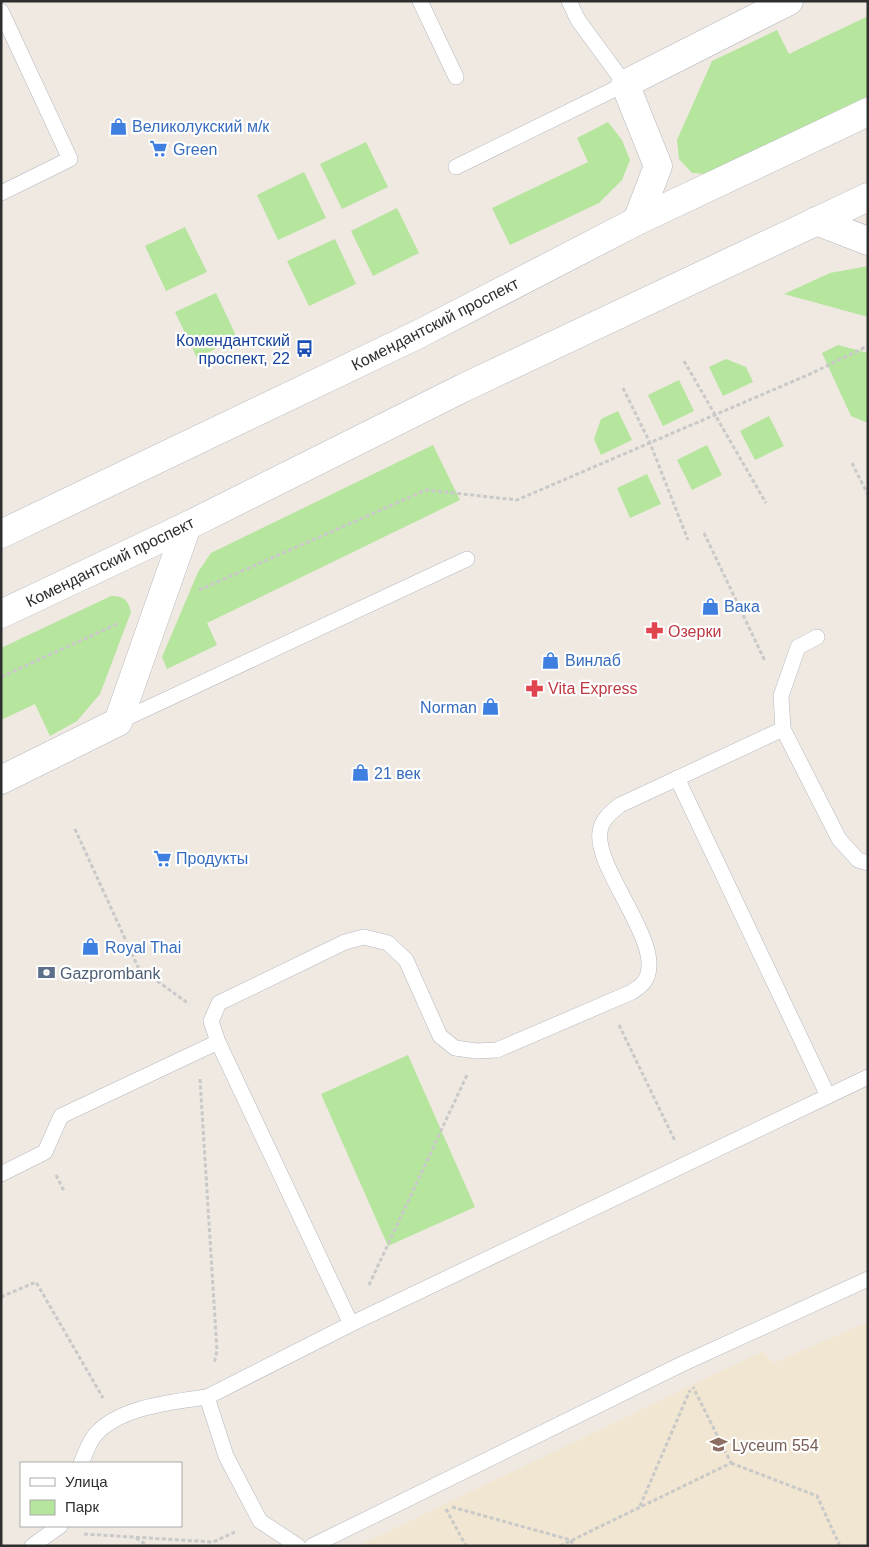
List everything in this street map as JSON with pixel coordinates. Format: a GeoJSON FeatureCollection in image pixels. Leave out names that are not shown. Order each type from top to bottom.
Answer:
{"type":"FeatureCollection","features":[{"type":"Feature","properties":{"kind":"main road"},"geometry":{"type":"LineString","coordinates":[[637,221],[658,166],[625,84],[789,1]]}},
{"type":"Feature","properties":{"kind":"main road","name":"Комендантский проспект"},"geometry":{"type":"LineString","coordinates":[[1,534],[417,335],[637,221],[868,112]]}},
{"type":"Feature","properties":{"kind":"main road","name":"Комендантский проспект"},"geometry":{"type":"LineString","coordinates":[[1,614],[187,526],[463,388],[868,198]]}},
{"type":"Feature","properties":{"kind":"main road"},"geometry":{"type":"LineString","coordinates":[[816,222],[868,241]]}},
{"type":"Feature","properties":{"kind":"main road"},"geometry":{"type":"LineString","coordinates":[[1,780],[118,722],[187,526]]}},
{"type":"Feature","properties":{"kind":"lane"},"geometry":{"type":"LineString","coordinates":[[420,1],[456,77]]}},
{"type":"Feature","properties":{"kind":"lane"},"geometry":{"type":"LineString","coordinates":[[456,167],[625,84],[578,20],[569,1]]}},
{"type":"Feature","properties":{"kind":"lane"},"geometry":{"type":"LineString","coordinates":[[1,11],[70,159],[1,193]]}},
{"type":"Feature","properties":{"kind":"lane"},"geometry":{"type":"LineString","coordinates":[[118,722],[466,559]]}},
{"type":"Feature","properties":{"kind":"lane"},"geometry":{"type":"LineString","coordinates":[[818,637],[798,647],[781,696],[783,729],[839,839],[858,860],[868,863]]}},
{"type":"Feature","properties":{"kind":"lane"},"geometry":{"type":"LineString","coordinates":[[351,1324],[218,1042],[211,1021],[219,1003],[345,942],[364,937],[388,943],[406,960],[440,1036],[455,1048],[477,1051],[497,1050],[632,992],[645,981],[649,962],[644,942],[601,850],[600,831],[608,814],[620,805],[783,729]]}},
{"type":"Feature","properties":{"kind":"lane"},"geometry":{"type":"LineString","coordinates":[[677,778],[828,1096]]}},
{"type":"Feature","properties":{"kind":"lane"},"geometry":{"type":"LineString","coordinates":[[1,1174],[45,1152],[61,1116],[218,1042]]}},
{"type":"Feature","properties":{"kind":"lane"},"geometry":{"type":"LineString","coordinates":[[82,1462],[95,1435],[131,1412],[167,1403],[207,1397],[351,1324],[868,1077]]}},
{"type":"Feature","properties":{"kind":"lane"},"geometry":{"type":"LineString","coordinates":[[312,1546],[673,1368],[868,1279]]}},
{"type":"Feature","properties":{"kind":"lane"},"geometry":{"type":"LineString","coordinates":[[207,1397],[226,1456],[260,1521],[298,1546]]}},
{"type":"Feature","properties":{"kind":"lane"},"geometry":{"type":"LineString","coordinates":[[32,1546],[59,1527]]}},
{"type":"Feature","properties":{"kind":"path"},"geometry":{"type":"LineString","coordinates":[[194,592],[426,490],[517,500],[810,374],[868,346]]}},
{"type":"Feature","properties":{"kind":"path"},"geometry":{"type":"LineString","coordinates":[[684,360],[766,503]]}},
{"type":"Feature","properties":{"kind":"path"},"geometry":{"type":"LineString","coordinates":[[623,388],[650,443],[688,540]]}},
{"type":"Feature","properties":{"kind":"path"},"geometry":{"type":"LineString","coordinates":[[852,463],[868,495]]}},
{"type":"Feature","properties":{"kind":"path"},"geometry":{"type":"LineString","coordinates":[[704,532],[781,696]]}},
{"type":"Feature","properties":{"kind":"path"},"geometry":{"type":"LineString","coordinates":[[1,677],[120,622]]}},
{"type":"Feature","properties":{"kind":"path"},"geometry":{"type":"LineString","coordinates":[[75,829],[138,967],[211,1021]]}},
{"type":"Feature","properties":{"kind":"path"},"geometry":{"type":"LineString","coordinates":[[608,1002],[686,1164]]}},
{"type":"Feature","properties":{"kind":"path"},"geometry":{"type":"LineString","coordinates":[[198,1050],[217,1351],[207,1397]]}},
{"type":"Feature","properties":{"kind":"path"},"geometry":{"type":"LineString","coordinates":[[351,1324],[477,1051]]}},
{"type":"Feature","properties":{"kind":"path"},"geometry":{"type":"LineString","coordinates":[[1,1297],[36,1282],[116,1420]]}},
{"type":"Feature","properties":{"kind":"path"},"geometry":{"type":"LineString","coordinates":[[640,1507],[692,1385],[731,1463],[817,1496],[840,1546]]}},
{"type":"Feature","properties":{"kind":"path"},"geometry":{"type":"LineString","coordinates":[[560,1546],[731,1463]]}},
{"type":"Feature","properties":{"kind":"path"},"geometry":{"type":"LineString","coordinates":[[466,1546],[444,1504],[571,1540]]}},
{"type":"Feature","properties":{"kind":"path"},"geometry":{"type":"LineString","coordinates":[[63,1527],[86,1535],[213,1542],[260,1521]]}},
{"type":"Feature","properties":{"kind":"path"},"geometry":{"type":"LineString","coordinates":[[136,1538],[148,1546]]}},
{"type":"Feature","properties":{"kind":"path"},"geometry":{"type":"LineString","coordinates":[[571,1540],[573,1546]]}},
{"type":"Feature","properties":{"kind":"shaded area","name":"Lyceum 554"},"geometry":{"type":"Polygon","coordinates":[[[868,1322],[868,1546],[358,1546],[763,1351],[773,1363],[868,1322]]]}},
{"type":"Feature","properties":{"kind":"green space"},"geometry":{"type":"Polygon","coordinates":[[[868,16],[868,96],[707,174],[692,173],[679,159],[677,140],[712,61],[777,30],[789,54],[868,16]]]}},
{"type":"Feature","properties":{"kind":"green space"},"geometry":{"type":"Polygon","coordinates":[[[608,122],[622,140],[630,160],[622,180],[599,203],[510,245],[492,208],[588,162],[577,138],[608,122]]]}},
{"type":"Feature","properties":{"kind":"green space"},"geometry":{"type":"Polygon","coordinates":[[[366,142],[388,187],[342,209],[320,164],[366,142]]]}},
{"type":"Feature","properties":{"kind":"green space"},"geometry":{"type":"Polygon","coordinates":[[[304,172],[326,218],[278,240],[257,195],[304,172]]]}},
{"type":"Feature","properties":{"kind":"green space"},"geometry":{"type":"Polygon","coordinates":[[[397,208],[419,253],[373,276],[351,231],[397,208]]]}},
{"type":"Feature","properties":{"kind":"green space"},"geometry":{"type":"Polygon","coordinates":[[[185,227],[207,272],[166,291],[145,246],[185,227]]]}},
{"type":"Feature","properties":{"kind":"green space"},"geometry":{"type":"Polygon","coordinates":[[[335,239],[356,284],[309,306],[287,261],[335,239]]]}},
{"type":"Feature","properties":{"kind":"green space"},"geometry":{"type":"Polygon","coordinates":[[[868,266],[868,317],[784,294],[830,273],[868,266]]]}},
{"type":"Feature","properties":{"kind":"green space"},"geometry":{"type":"Polygon","coordinates":[[[216,293],[237,338],[197,358],[175,312],[216,293]]]}},
{"type":"Feature","properties":{"kind":"green space"},"geometry":{"type":"Polygon","coordinates":[[[838,345],[868,353],[868,423],[851,416],[822,353],[838,345]]]}},
{"type":"Feature","properties":{"kind":"green space"},"geometry":{"type":"Polygon","coordinates":[[[726,359],[746,367],[753,382],[723,396],[709,367],[726,359]]]}},
{"type":"Feature","properties":{"kind":"green space"},"geometry":{"type":"Polygon","coordinates":[[[679,380],[694,411],[663,426],[648,395],[679,380]]]}},
{"type":"Feature","properties":{"kind":"green space"},"geometry":{"type":"Polygon","coordinates":[[[618,411],[632,440],[601,455],[594,439],[601,419],[618,411]]]}},
{"type":"Feature","properties":{"kind":"green space"},"geometry":{"type":"Polygon","coordinates":[[[769,416],[784,446],[755,460],[740,431],[769,416]]]}},
{"type":"Feature","properties":{"kind":"green space"},"geometry":{"type":"Polygon","coordinates":[[[433,445],[460,500],[207,623],[217,645],[167,669],[162,657],[198,572],[211,553],[433,445]]]}},
{"type":"Feature","properties":{"kind":"green space"},"geometry":{"type":"Polygon","coordinates":[[[707,445],[722,475],[692,490],[677,460],[707,445]]]}},
{"type":"Feature","properties":{"kind":"green space"},"geometry":{"type":"Polygon","coordinates":[[[647,474],[661,504],[630,518],[617,488],[647,474]]]}},
{"type":"Feature","properties":{"kind":"green space"},"geometry":{"type":"Polygon","coordinates":[[[111,596],[125,600],[131,612],[100,694],[77,721],[50,736],[35,704],[1,720],[1,648],[111,596]]]}},
{"type":"Feature","properties":{"kind":"green space"},"geometry":{"type":"Polygon","coordinates":[[[408,1055],[475,1207],[388,1246],[321,1094],[408,1055]]]}},
{"type":"Feature","properties":{"kind":"place","name":"Великолукский м/к"},"geometry":{"type":"Point","coordinates":[118,126]}},
{"type":"Feature","properties":{"kind":"place","name":"Green"},"geometry":{"type":"Point","coordinates":[159,149]}},
{"type":"Feature","properties":{"kind":"place","name":"Комендантский проспект, 22"},"geometry":{"type":"Point","coordinates":[304,349]}},
{"type":"Feature","properties":{"kind":"place","name":"Вака"},"geometry":{"type":"Point","coordinates":[710,606]}},
{"type":"Feature","properties":{"kind":"place","name":"Озерки"},"geometry":{"type":"Point","coordinates":[654,631]}},
{"type":"Feature","properties":{"kind":"place","name":"Винлаб"},"geometry":{"type":"Point","coordinates":[551,660]}},
{"type":"Feature","properties":{"kind":"place","name":"Vita Express"},"geometry":{"type":"Point","coordinates":[534,688]}},
{"type":"Feature","properties":{"kind":"place","name":"Norman"},"geometry":{"type":"Point","coordinates":[491,707]}},
{"type":"Feature","properties":{"kind":"place","name":"21 век"},"geometry":{"type":"Point","coordinates":[360,773]}},
{"type":"Feature","properties":{"kind":"place","name":"Продукты"},"geometry":{"type":"Point","coordinates":[162,858]}},
{"type":"Feature","properties":{"kind":"place","name":"Royal Thai"},"geometry":{"type":"Point","coordinates":[91,947]}},
{"type":"Feature","properties":{"kind":"place","name":"Gazprombank"},"geometry":{"type":"Point","coordinates":[46,973]}},
{"type":"Feature","properties":{"kind":"place","name":"Lyceum 554"},"geometry":{"type":"Point","coordinates":[718,1445]}}]}
